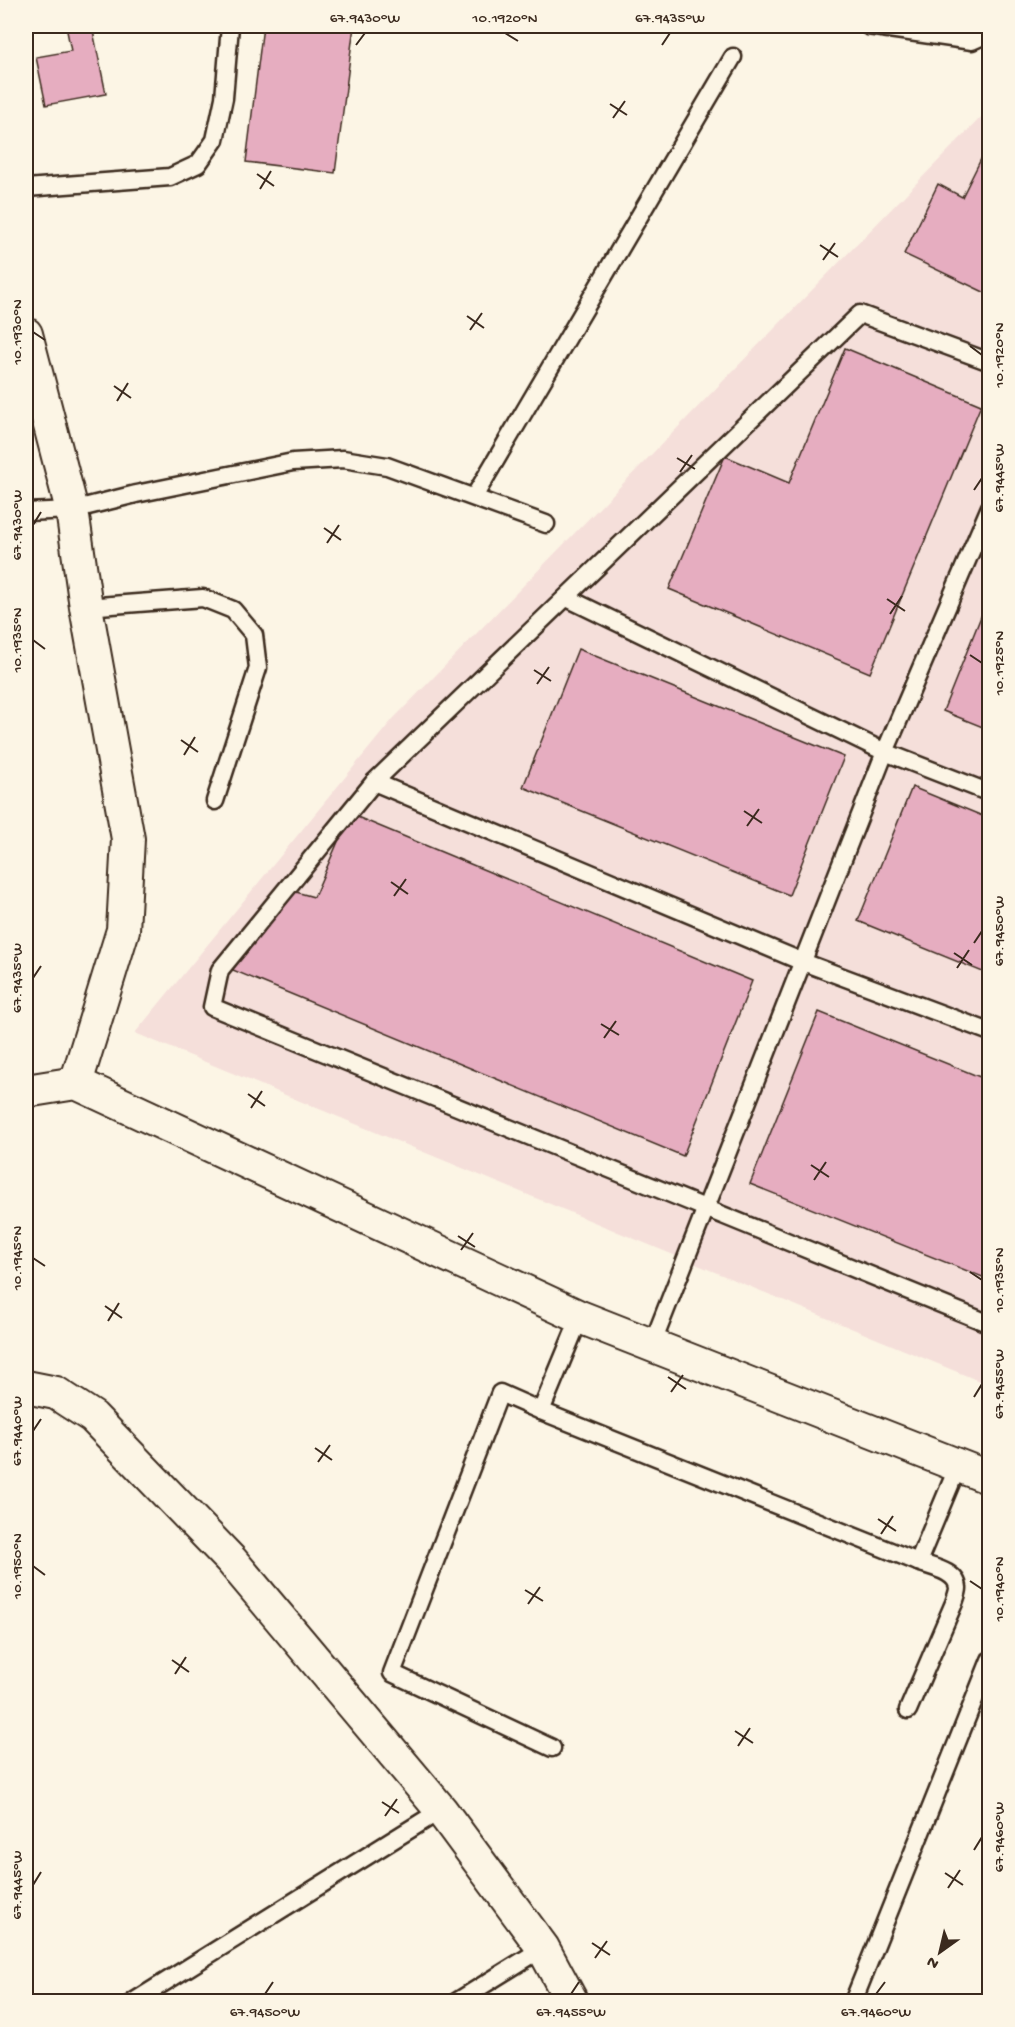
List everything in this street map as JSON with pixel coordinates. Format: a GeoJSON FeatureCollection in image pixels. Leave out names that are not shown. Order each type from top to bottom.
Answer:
{"type":"FeatureCollection","features":[{"type":"Feature","properties":{"kind":"street"},"geometry":{"type":"LineString","coordinates":[[26,334],[72,510],[86,607],[128,839],[123,930],[76,1083]]}},
{"type":"Feature","properties":{"kind":"street"},"geometry":{"type":"LineString","coordinates":[[26,1091],[76,1083],[580,1317],[990,1478]]}},
{"type":"Feature","properties":{"kind":"street"},"geometry":{"type":"LineString","coordinates":[[26,1387],[56,1392],[93,1417],[231,1560],[441,1810],[543,1948],[573,2001]]}},
{"type":"Feature","properties":{"kind":"lane"},"geometry":{"type":"LineString","coordinates":[[26,188],[170,177],[198,164],[215,140],[224,98],[230,26]]}},
{"type":"Feature","properties":{"kind":"lane"},"geometry":{"type":"LineString","coordinates":[[868,26],[972,41],[990,33]]}},
{"type":"Feature","properties":{"kind":"lane"},"geometry":{"type":"LineString","coordinates":[[474,497],[733,57]]}},
{"type":"Feature","properties":{"kind":"lane"},"geometry":{"type":"LineString","coordinates":[[990,362],[860,314],[374,782],[220,970],[212,1007],[990,1324]]}},
{"type":"Feature","properties":{"kind":"lane"},"geometry":{"type":"LineString","coordinates":[[26,512],[72,510],[136,494],[293,462],[343,459],[387,466],[546,524]]}},
{"type":"Feature","properties":{"kind":"lane"},"geometry":{"type":"LineString","coordinates":[[652,1345],[885,752],[990,507]]}},
{"type":"Feature","properties":{"kind":"lane"},"geometry":{"type":"LineString","coordinates":[[86,607],[202,598],[233,610],[254,635],[258,668],[215,801]]}},
{"type":"Feature","properties":{"kind":"lane"},"geometry":{"type":"LineString","coordinates":[[567,598],[885,752],[990,793]]}},
{"type":"Feature","properties":{"kind":"lane"},"geometry":{"type":"LineString","coordinates":[[374,782],[803,962],[990,1032]]}},
{"type":"Feature","properties":{"kind":"lane"},"geometry":{"type":"LineString","coordinates":[[541,1411],[580,1317]]}},
{"type":"Feature","properties":{"kind":"lane"},"geometry":{"type":"LineString","coordinates":[[552,1748],[392,1674],[500,1393],[918,1562],[943,1570],[954,1578],[958,1588],[954,1604],[908,1710]]}},
{"type":"Feature","properties":{"kind":"lane"},"geometry":{"type":"LineString","coordinates":[[918,1562],[958,1466]]}},
{"type":"Feature","properties":{"kind":"lane"},"geometry":{"type":"LineString","coordinates":[[853,2001],[990,1660]]}},
{"type":"Feature","properties":{"kind":"lane"},"geometry":{"type":"LineString","coordinates":[[133,2001],[441,1810]]}},
{"type":"Feature","properties":{"kind":"lane"},"geometry":{"type":"LineString","coordinates":[[456,2001],[543,1948]]}},
{"type":"Feature","properties":{"kind":"shaded area"},"geometry":{"type":"Polygon","coordinates":[[[989,109],[989,1385],[135,1033],[393,719],[989,109]]]}},
{"type":"Feature","properties":{"kind":"building"},"geometry":{"type":"Polygon","coordinates":[[[66,26],[92,26],[106,94],[46,105],[36,57],[71,51],[66,26]]]}},
{"type":"Feature","properties":{"kind":"building"},"geometry":{"type":"Polygon","coordinates":[[[263,26],[354,26],[335,173],[246,162],[263,26]]]}},
{"type":"Feature","properties":{"kind":"building"},"geometry":{"type":"Polygon","coordinates":[[[990,141],[990,295],[904,254],[938,184],[962,197],[990,141]]]}},
{"type":"Feature","properties":{"kind":"building"},"geometry":{"type":"Polygon","coordinates":[[[845,348],[981,405],[870,673],[669,589],[725,456],[789,483],[845,348]]]}},
{"type":"Feature","properties":{"kind":"building"},"geometry":{"type":"Polygon","coordinates":[[[990,594],[990,730],[943,711],[990,594]]]}},
{"type":"Feature","properties":{"kind":"building"},"geometry":{"type":"Polygon","coordinates":[[[578,649],[844,757],[789,895],[523,787],[578,649]]]}},
{"type":"Feature","properties":{"kind":"building"},"geometry":{"type":"Polygon","coordinates":[[[912,787],[990,819],[990,975],[858,921],[912,787]]]}},
{"type":"Feature","properties":{"kind":"building"},"geometry":{"type":"Polygon","coordinates":[[[350,814],[752,981],[683,1156],[228,968],[289,890],[314,897],[350,814]]]}},
{"type":"Feature","properties":{"kind":"building"},"geometry":{"type":"Polygon","coordinates":[[[819,1012],[990,1081],[990,1280],[750,1184],[819,1012]]]}}]}
